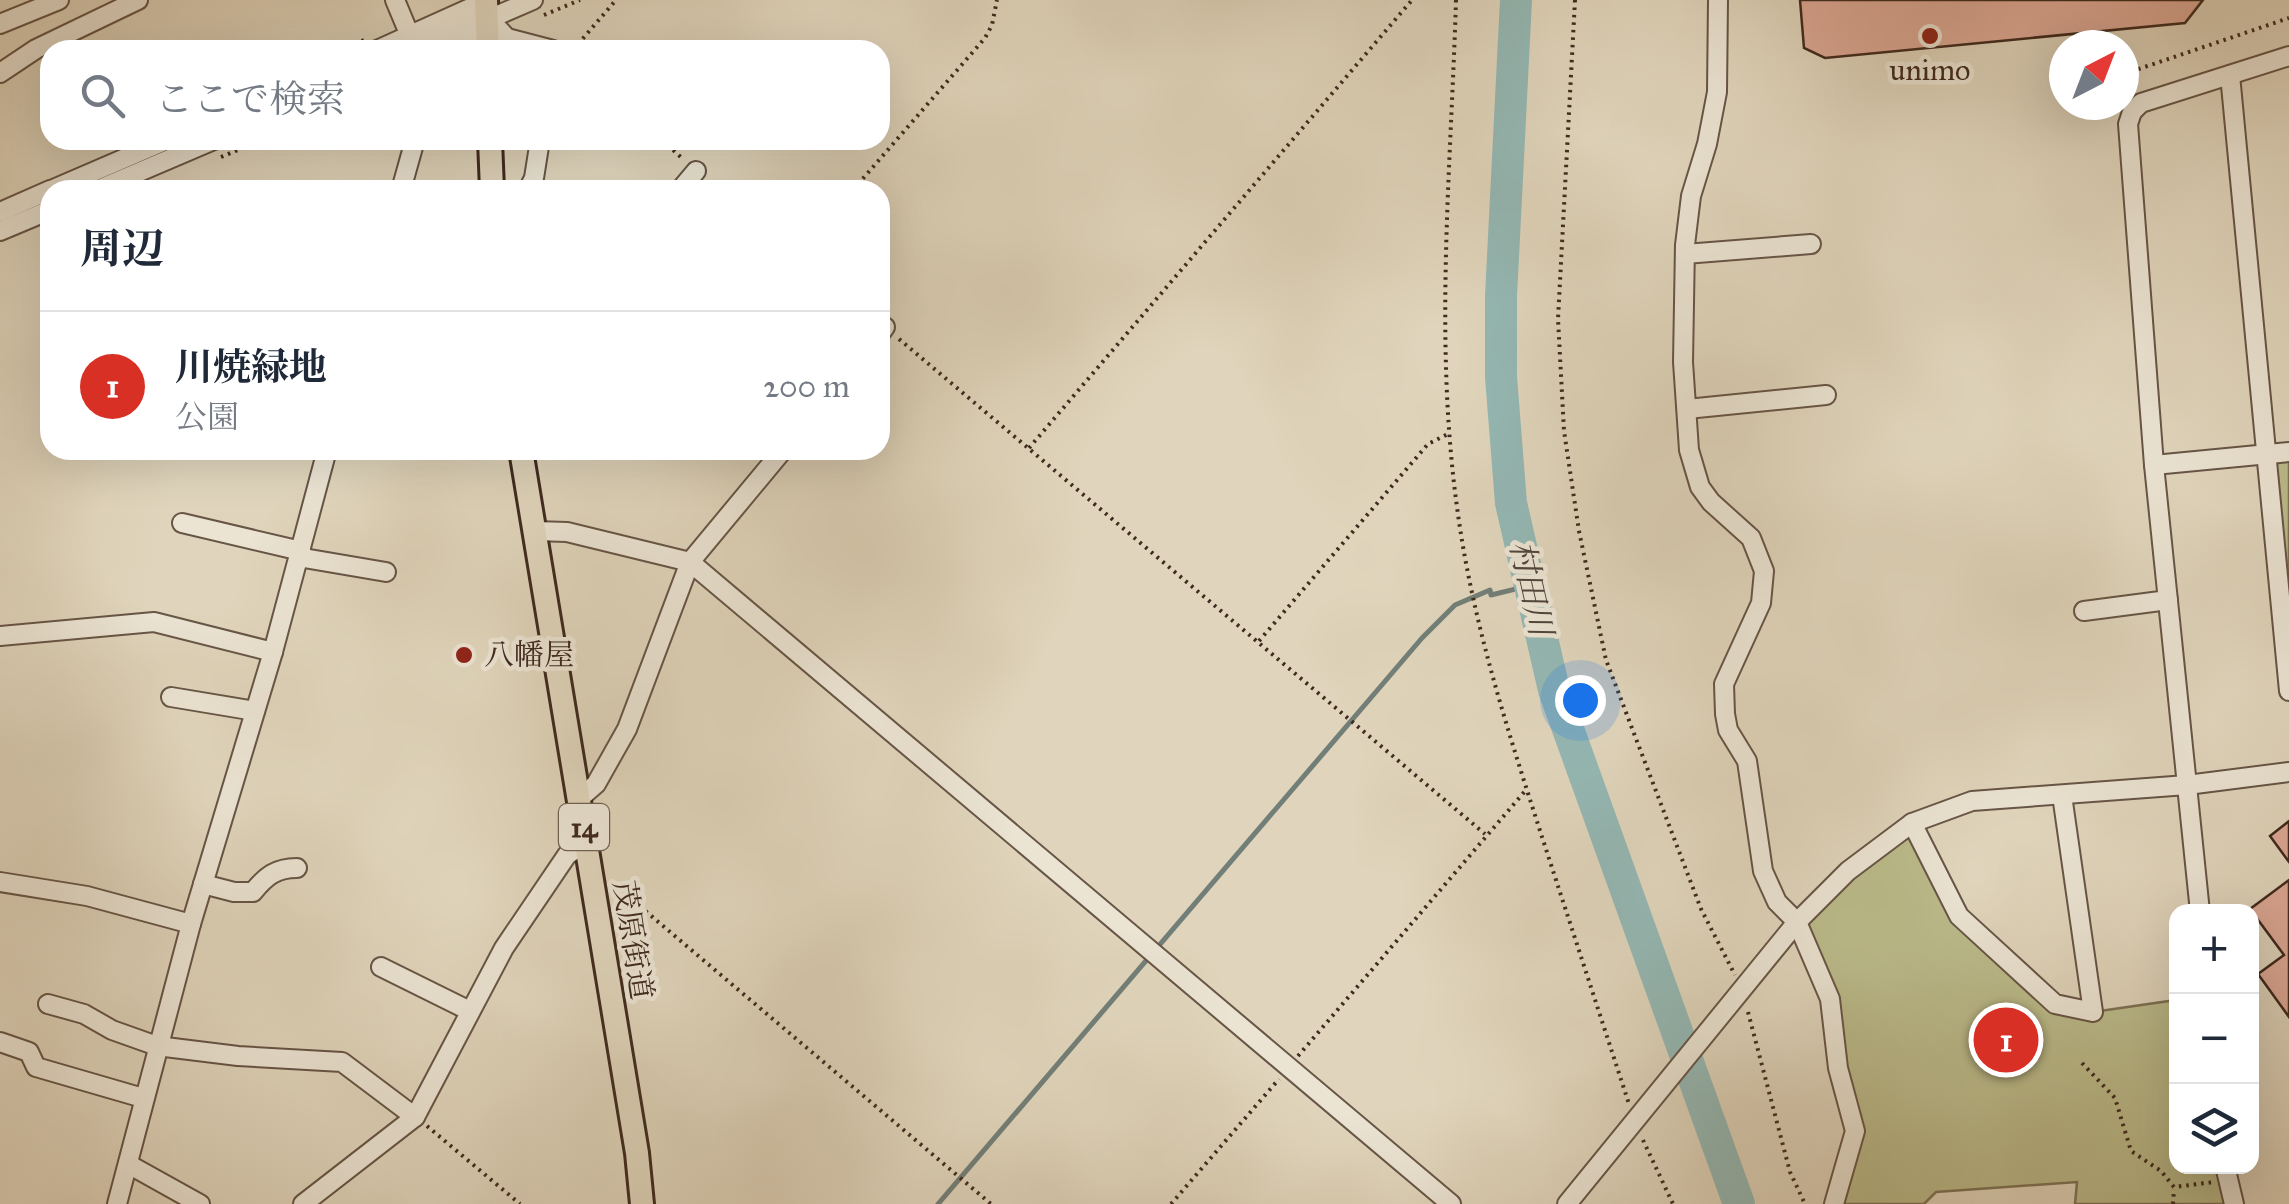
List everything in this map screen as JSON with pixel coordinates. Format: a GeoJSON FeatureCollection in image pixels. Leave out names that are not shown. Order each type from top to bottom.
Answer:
{"type":"FeatureCollection","features":[{"type":"Feature","properties":{"kind":"main road"},"geometry":{"type":"LineString","coordinates":[[487,5],[488,40]]}},
{"type":"Feature","properties":{"kind":"main road"},"geometry":{"type":"LineString","coordinates":[[490,150],[492,180]]}},
{"type":"Feature","properties":{"kind":"main road","name":"茂原街道"},"geometry":{"type":"LineString","coordinates":[[523,460],[580,798],[642,1204]]}},
{"type":"Feature","properties":{"kind":"street"},"geometry":{"type":"LineString","coordinates":[[0,24],[59,0]]}},
{"type":"Feature","properties":{"kind":"street"},"geometry":{"type":"LineString","coordinates":[[55,40],[138,0]]}},
{"type":"Feature","properties":{"kind":"street"},"geometry":{"type":"LineString","coordinates":[[395,0],[412,40]]}},
{"type":"Feature","properties":{"kind":"street"},"geometry":{"type":"LineString","coordinates":[[419,40],[487,5],[533,0]]}},
{"type":"Feature","properties":{"kind":"street"},"geometry":{"type":"LineString","coordinates":[[1718,0],[1717,92],[1708,144],[1691,196],[1685,254],[1682,362],[1690,450],[1700,487],[1751,538],[1764,571],[1761,603],[1732,662],[1724,684],[1724,699],[1728,730],[1750,772],[1763,872],[1777,902],[1798,922],[1830,999],[1838,1068],[1855,1132],[1834,1204]]}},
{"type":"Feature","properties":{"kind":"street"},"geometry":{"type":"LineString","coordinates":[[487,5],[507,38],[515,40]]}},
{"type":"Feature","properties":{"kind":"street"},"geometry":{"type":"LineString","coordinates":[[464,40],[487,5]]}},
{"type":"Feature","properties":{"kind":"street"},"geometry":{"type":"LineString","coordinates":[[0,73],[40,47]]}},
{"type":"Feature","properties":{"kind":"street"},"geometry":{"type":"LineString","coordinates":[[2199,904],[2154,465],[2128,124],[2141,103],[2289,56]]}},
{"type":"Feature","properties":{"kind":"street"},"geometry":{"type":"LineString","coordinates":[[2230,75],[2289,691]]}},
{"type":"Feature","properties":{"kind":"street"},"geometry":{"type":"LineString","coordinates":[[73,180],[144,150]]}},
{"type":"Feature","properties":{"kind":"street"},"geometry":{"type":"LineString","coordinates":[[120,180],[191,150]]}},
{"type":"Feature","properties":{"kind":"street"},"geometry":{"type":"LineString","coordinates":[[404,180],[411,150]]}},
{"type":"Feature","properties":{"kind":"street"},"geometry":{"type":"LineString","coordinates":[[533,180],[538,150]]}},
{"type":"Feature","properties":{"kind":"street"},"geometry":{"type":"LineString","coordinates":[[688,180],[696,170]]}},
{"type":"Feature","properties":{"kind":"street"},"geometry":{"type":"LineString","coordinates":[[0,212],[40,194]]}},
{"type":"Feature","properties":{"kind":"street"},"geometry":{"type":"LineString","coordinates":[[0,231],[40,214]]}},
{"type":"Feature","properties":{"kind":"street"},"geometry":{"type":"LineString","coordinates":[[1685,254],[1810,244]]}},
{"type":"Feature","properties":{"kind":"street"},"geometry":{"type":"LineString","coordinates":[[1687,408],[1826,394]]}},
{"type":"Feature","properties":{"kind":"street"},"geometry":{"type":"LineString","coordinates":[[2154,465],[2289,452]]}},
{"type":"Feature","properties":{"kind":"street"},"geometry":{"type":"LineString","coordinates":[[117,1204],[191,924],[273,652],[324,460]]}},
{"type":"Feature","properties":{"kind":"street"},"geometry":{"type":"LineString","coordinates":[[580,798],[596,784],[628,729],[690,562],[775,460]]}},
{"type":"Feature","properties":{"kind":"street"},"geometry":{"type":"LineString","coordinates":[[182,523],[386,572]]}},
{"type":"Feature","properties":{"kind":"street"},"geometry":{"type":"LineString","coordinates":[[535,530],[566,532],[690,562],[1451,1204]]}},
{"type":"Feature","properties":{"kind":"street"},"geometry":{"type":"LineString","coordinates":[[2084,611],[2168,600]]}},
{"type":"Feature","properties":{"kind":"street"},"geometry":{"type":"LineString","coordinates":[[0,636],[154,622],[273,652]]}},
{"type":"Feature","properties":{"kind":"street"},"geometry":{"type":"LineString","coordinates":[[171,697],[255,711]]}},
{"type":"Feature","properties":{"kind":"street"},"geometry":{"type":"LineString","coordinates":[[1567,1204],[1798,922],[1859,862],[1912,824],[1972,802],[2187,785],[2289,772]]}},
{"type":"Feature","properties":{"kind":"street"},"geometry":{"type":"LineString","coordinates":[[1912,824],[1959,916],[2056,1004],[2093,1012],[2062,795]]}},
{"type":"Feature","properties":{"kind":"street"},"geometry":{"type":"LineString","coordinates":[[303,1204],[416,1117],[470,1011],[536,897],[567,855],[586,842]]}},
{"type":"Feature","properties":{"kind":"street"},"geometry":{"type":"LineString","coordinates":[[203,884],[234,892],[253,892],[266,876],[282,868],[297,868]]}},
{"type":"Feature","properties":{"kind":"street"},"geometry":{"type":"LineString","coordinates":[[0,882],[86,896],[191,924]]}},
{"type":"Feature","properties":{"kind":"street"},"geometry":{"type":"LineString","coordinates":[[381,968],[470,1011]]}},
{"type":"Feature","properties":{"kind":"street"},"geometry":{"type":"LineString","coordinates":[[48,1004],[84,1014],[112,1030],[157,1046],[342,1062],[416,1117]]}},
{"type":"Feature","properties":{"kind":"street"},"geometry":{"type":"LineString","coordinates":[[0,1042],[29,1052],[36,1067],[143,1098]]}},
{"type":"Feature","properties":{"kind":"street"},"geometry":{"type":"LineString","coordinates":[[128,1164],[200,1204]]}},
{"type":"Feature","properties":{"kind":"street"},"geometry":{"type":"LineString","coordinates":[[2227,1174],[2234,1204]]}},
{"type":"Feature","properties":{"kind":"path"},"geometry":{"type":"LineString","coordinates":[[529,22],[580,0]]}},
{"type":"Feature","properties":{"kind":"path"},"geometry":{"type":"LineString","coordinates":[[582,40],[616,0]]}},
{"type":"Feature","properties":{"kind":"path"},"geometry":{"type":"LineString","coordinates":[[890,146],[984,38],[992,26],[998,0]]}},
{"type":"Feature","properties":{"kind":"path"},"geometry":{"type":"LineString","coordinates":[[1029,448],[1412,0]]}},
{"type":"Feature","properties":{"kind":"path"},"geometry":{"type":"LineString","coordinates":[[1456,0],[1447,214],[1450,432],[1456,505],[1474,608],[1526,790],[1636,1124],[1673,1204]]}},
{"type":"Feature","properties":{"kind":"path"},"geometry":{"type":"LineString","coordinates":[[1576,0],[1558,319],[1564,431],[1579,531],[1606,660],[1702,910],[1743,990],[1790,1172],[1805,1204]]}},
{"type":"Feature","properties":{"kind":"path"},"geometry":{"type":"LineString","coordinates":[[2139,69],[2289,18]]}},
{"type":"Feature","properties":{"kind":"path"},"geometry":{"type":"LineString","coordinates":[[861,180],[887,150]]}},
{"type":"Feature","properties":{"kind":"path"},"geometry":{"type":"LineString","coordinates":[[890,336],[1029,448],[1485,834]]}},
{"type":"Feature","properties":{"kind":"path"},"geometry":{"type":"LineString","coordinates":[[1258,642],[1428,444],[1450,432]]}},
{"type":"Feature","properties":{"kind":"path"},"geometry":{"type":"LineString","coordinates":[[1171,1204],[1526,790]]}},
{"type":"Feature","properties":{"kind":"path"},"geometry":{"type":"LineString","coordinates":[[594,889],[624,892],[991,1204]]}},
{"type":"Feature","properties":{"kind":"path"},"geometry":{"type":"LineString","coordinates":[[2082,1063],[2116,1098],[2131,1151],[2161,1170],[2174,1188],[2173,1204]]}},
{"type":"Feature","properties":{"kind":"path"},"geometry":{"type":"LineString","coordinates":[[416,1117],[520,1204]]}},
{"type":"Feature","properties":{"kind":"path"},"geometry":{"type":"LineString","coordinates":[[2174,1188],[2227,1174]]}},
{"type":"Feature","properties":{"kind":"green space"},"geometry":{"type":"Polygon","coordinates":[[[2289,452],[2289,630],[2266,454],[2289,452]]]}},
{"type":"Feature","properties":{"kind":"green space"},"geometry":{"type":"Polygon","coordinates":[[[1912,823],[1959,916],[2055,1004],[2093,1012],[2169,1001],[2169,1174],[2229,1174],[2235,1204],[2075,1204],[2077,1182],[1936,1192],[1924,1204],[1834,1204],[1855,1131],[1830,999],[1797,922],[1912,823]]]}},
{"type":"Feature","properties":{"kind":"building","name":"unimo"},"geometry":{"type":"Polygon","coordinates":[[[1800,0],[2203,0],[2185,23],[2113,30],[2049,30],[2049,36],[1825,58],[1804,48],[1800,0]]]}},
{"type":"Feature","properties":{"kind":"building"},"geometry":{"type":"Polygon","coordinates":[[[2289,821],[2289,862],[2270,836],[2289,821]]]}},
{"type":"Feature","properties":{"kind":"building"},"geometry":{"type":"Polygon","coordinates":[[[2289,880],[2289,1017],[2259,975],[2284,955],[2259,921],[2257,904],[2289,880]]]}},
{"type":"Feature","properties":{"kind":"waterway","name":"村田川"},"geometry":{"type":"LineString","coordinates":[[1516,0],[1501,296],[1501,377],[1511,503],[1554,690],[1739,1204]]}},
{"type":"Feature","properties":{"kind":"waterway"},"geometry":{"type":"LineString","coordinates":[[938,1204],[1422,638],[1455,605],[1490,590],[1491,595],[1528,586]]}},
{"type":"Feature","properties":{"kind":"place","name":"unimo"},"geometry":{"type":"Point","coordinates":[1930,36]}},
{"type":"Feature","properties":{"kind":"place","name":"八幡屋"},"geometry":{"type":"Point","coordinates":[464,655]}},
{"type":"Feature","properties":{"kind":"place","name":"川焼緑地"},"geometry":{"type":"Point","coordinates":[2006,1040]}}]}
